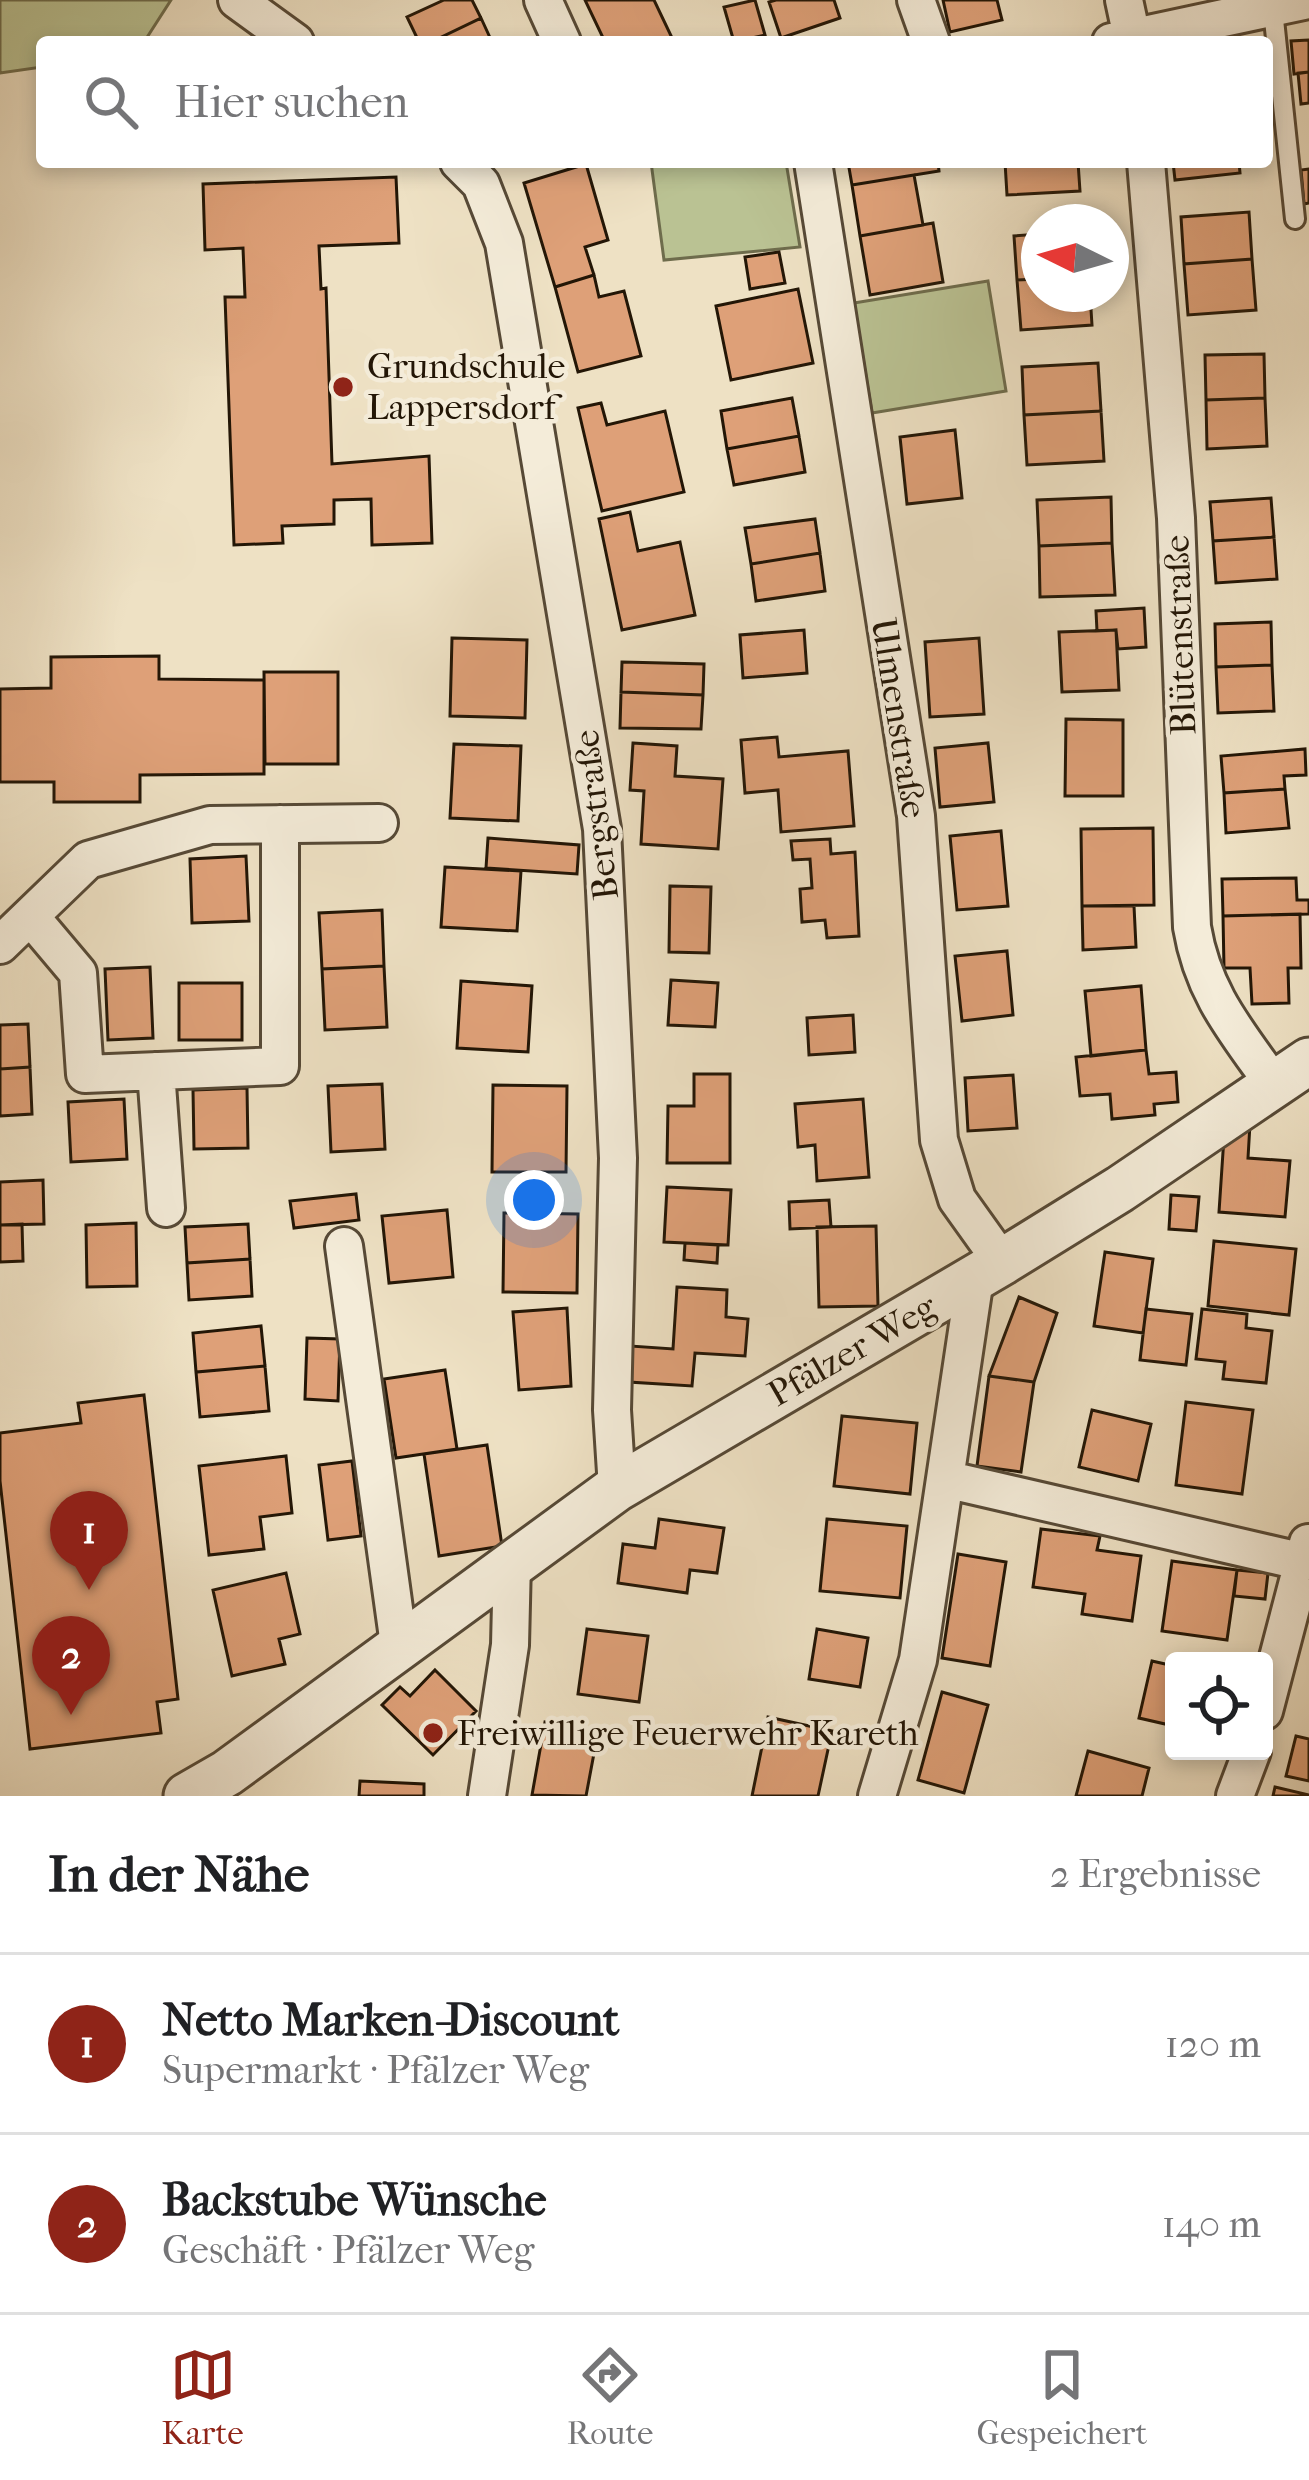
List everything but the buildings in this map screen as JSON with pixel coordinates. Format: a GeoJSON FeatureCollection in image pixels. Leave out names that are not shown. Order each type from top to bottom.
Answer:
{"type":"FeatureCollection","features":[{"type":"Feature","properties":{"kind":"street"},"geometry":{"type":"LineString","coordinates":[[237,0],[287,36]]}},
{"type":"Feature","properties":{"kind":"street"},"geometry":{"type":"LineString","coordinates":[[543,0],[559,36]]}},
{"type":"Feature","properties":{"kind":"street"},"geometry":{"type":"LineString","coordinates":[[916,0],[929,36]]}},
{"type":"Feature","properties":{"kind":"street"},"geometry":{"type":"LineString","coordinates":[[1124,0],[1125,36]]}},
{"type":"Feature","properties":{"kind":"street"},"geometry":{"type":"LineString","coordinates":[[1144,36],[1291,5]]}},
{"type":"Feature","properties":{"kind":"street","name":"Bergstraße"},"geometry":{"type":"LineString","coordinates":[[465,168],[481,184],[503,243],[602,829],[618,1158],[612,1410],[617,1488]]}},
{"type":"Feature","properties":{"kind":"street","name":"Ulmenstraße"},"geometry":{"type":"LineString","coordinates":[[814,168],[916,816],[939,1140],[957,1199],[988,1270]]}},
{"type":"Feature","properties":{"kind":"street","name":"Blütenstraße"},"geometry":{"type":"LineString","coordinates":[[1147,168],[1176,518],[1192,927],[1198,965],[1219,1007],[1292,1073]]}},
{"type":"Feature","properties":{"kind":"street"},"geometry":{"type":"LineString","coordinates":[[0,945],[88,860],[210,825],[379,823]]}},
{"type":"Feature","properties":{"kind":"street"},"geometry":{"type":"LineString","coordinates":[[30,916],[79,973],[85,1074],[280,1066],[280,824]]}},
{"type":"Feature","properties":{"kind":"street"},"geometry":{"type":"LineString","coordinates":[[156,1071],[166,1208]]}},
{"type":"Feature","properties":{"kind":"street","name":"Pfälzer Weg"},"geometry":{"type":"LineString","coordinates":[[187,1796],[226,1773],[617,1488],[988,1270],[1292,1073]]}},
{"type":"Feature","properties":{"kind":"street"},"geometry":{"type":"LineString","coordinates":[[344,1246],[399,1645]]}},
{"type":"Feature","properties":{"kind":"street"},"geometry":{"type":"LineString","coordinates":[[877,1796],[918,1660],[945,1479],[988,1270]]}},
{"type":"Feature","properties":{"kind":"street"},"geometry":{"type":"LineString","coordinates":[[945,1479],[1305,1567],[1273,1679]]}},
{"type":"Feature","properties":{"kind":"street"},"geometry":{"type":"LineString","coordinates":[[488,1796],[510,1645],[512,1561]]}},
{"type":"Feature","properties":{"kind":"street"},"geometry":{"type":"LineString","coordinates":[[1235,1796],[1249,1760]]}},
{"type":"Feature","properties":{"kind":"lane"},"geometry":{"type":"LineString","coordinates":[[1291,5],[1295,219]]}},
{"type":"Feature","properties":{"kind":"green space"},"geometry":{"type":"Polygon","coordinates":[[[0,0],[171,0],[148,36],[36,36],[36,68],[0,73],[0,0]]]}},
{"type":"Feature","properties":{"kind":"green space"},"geometry":{"type":"Polygon","coordinates":[[[652,168],[787,168],[800,247],[664,260],[652,168]]]}},
{"type":"Feature","properties":{"kind":"green space"},"geometry":{"type":"Polygon","coordinates":[[[988,281],[1006,391],[872,413],[854,303],[988,281]]]}},
{"type":"Feature","properties":{"kind":"place","name":"Grundschule Lappersdorf"},"geometry":{"type":"Point","coordinates":[343,387]}},
{"type":"Feature","properties":{"kind":"place","name":"Netto Marken-Discount"},"geometry":{"type":"Point","coordinates":[89,1590]}},
{"type":"Feature","properties":{"kind":"place","name":"Backstube Wünsche"},"geometry":{"type":"Point","coordinates":[71,1715]}},
{"type":"Feature","properties":{"kind":"place","name":"Freiwillige Feuerwehr Kareth"},"geometry":{"type":"Point","coordinates":[433,1733]}}]}
